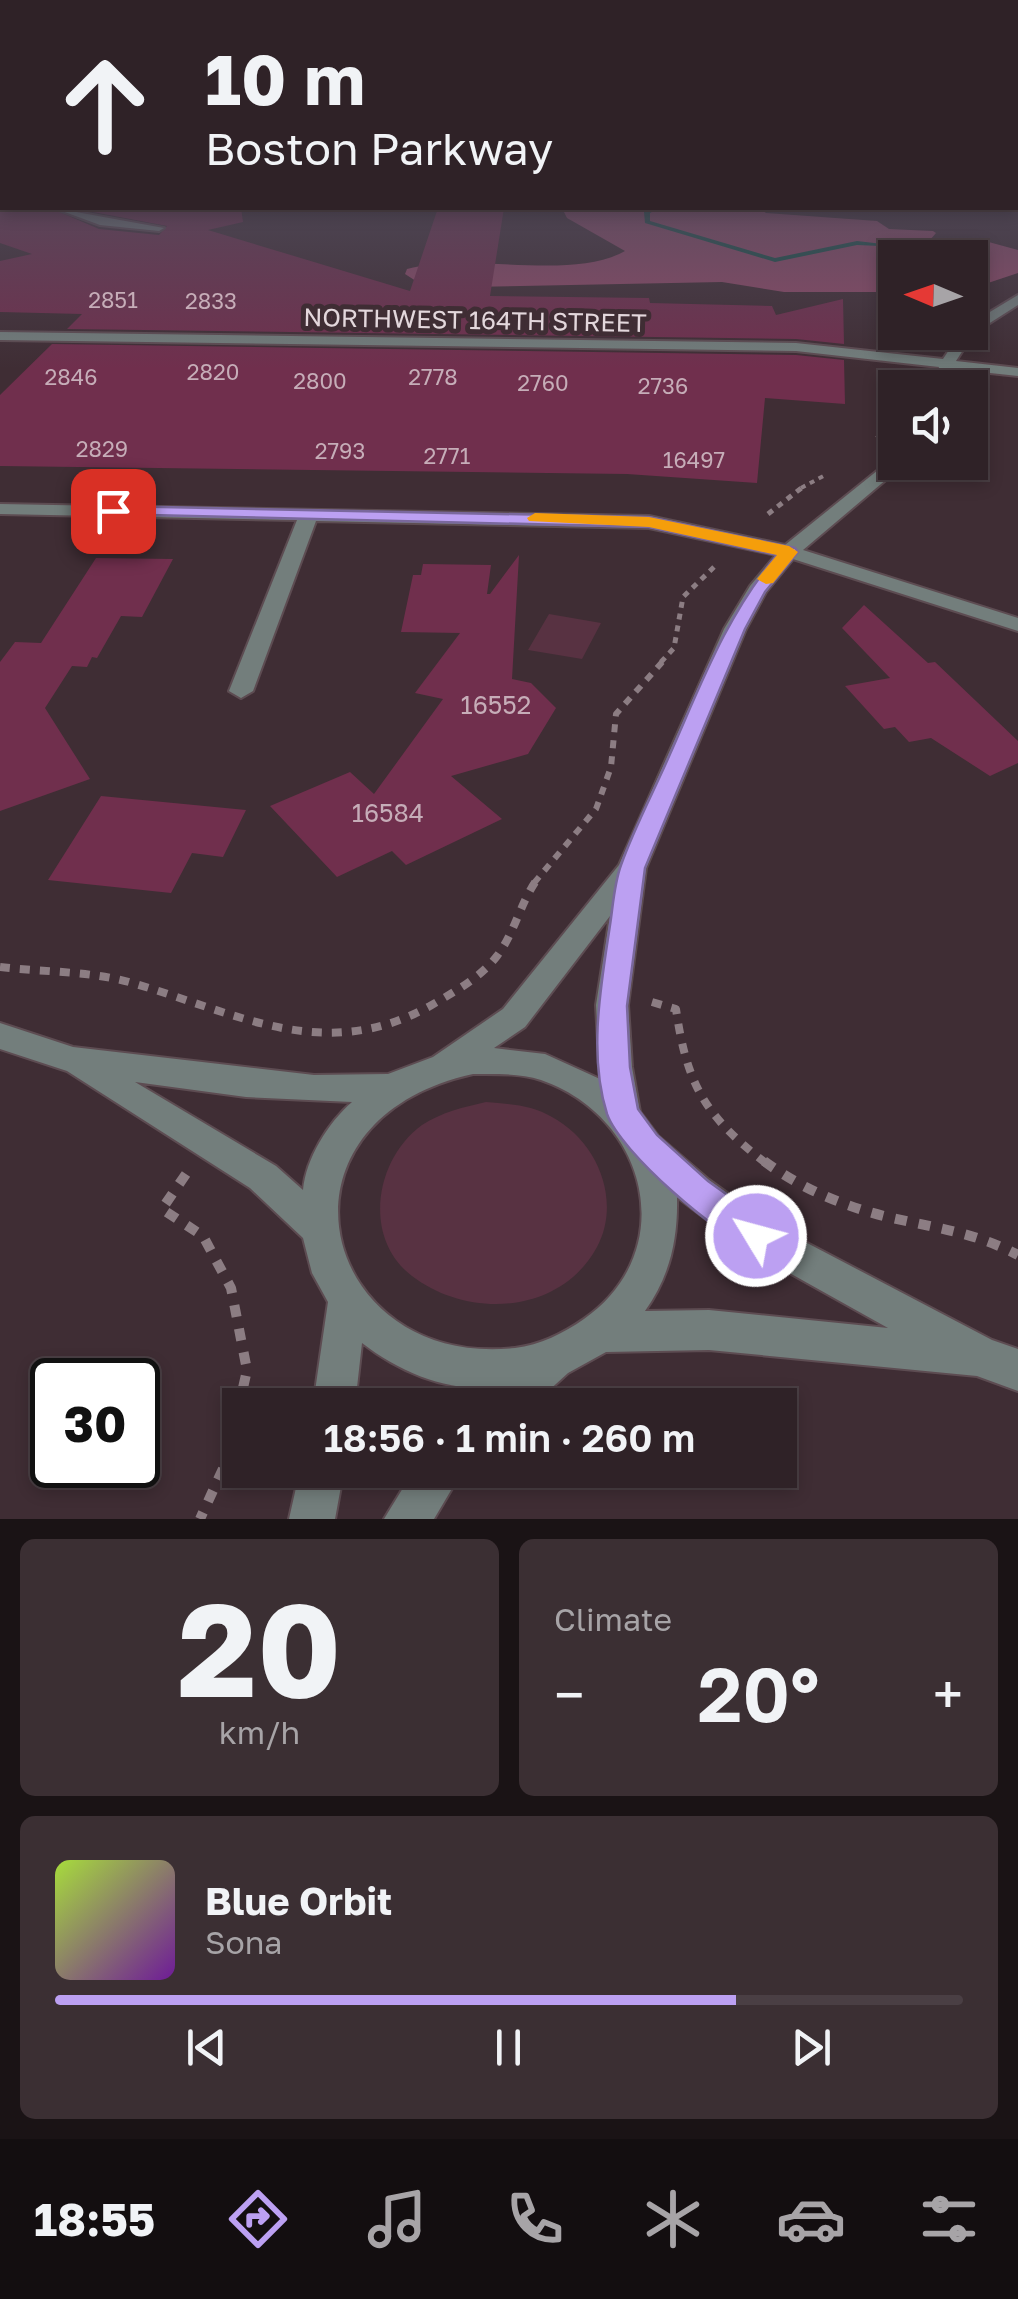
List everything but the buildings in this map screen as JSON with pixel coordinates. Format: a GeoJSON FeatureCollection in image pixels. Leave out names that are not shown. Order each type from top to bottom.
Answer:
{"type":"FeatureCollection","features":[{"type":"Feature","properties":{"kind":"street"},"geometry":{"type":"LineString","coordinates":[[148,227],[159,228]]}},
{"type":"Feature","properties":{"kind":"street"},"geometry":{"type":"LineString","coordinates":[[988,318],[1018,298]]}},
{"type":"Feature","properties":{"kind":"street","name":"NORTHWEST 164TH STREET"},"geometry":{"type":"LineString","coordinates":[[0,336],[796,346],[1018,372]]}},
{"type":"Feature","properties":{"kind":"street"},"geometry":{"type":"LineString","coordinates":[[946,370],[956,350]]}},
{"type":"Feature","properties":{"kind":"street"},"geometry":{"type":"LineString","coordinates":[[563,1356],[517,1369],[467,1370],[420,1358],[378,1336],[347,1304],[326,1268],[318,1228],[322,1185],[337,1146],[361,1113],[394,1088],[432,1070],[514,1018],[552,974],[632,868],[735,629],[757,590],[789,552],[878,479]]}},
{"type":"Feature","properties":{"kind":"street"},"geometry":{"type":"LineString","coordinates":[[0,509],[649,522],[789,552],[944,598],[1018,625]]}},
{"type":"Feature","properties":{"kind":"street"},"geometry":{"type":"LineString","coordinates":[[241,692],[309,514]]}},
{"type":"Feature","properties":{"kind":"street"},"geometry":{"type":"LineString","coordinates":[[623,1114],[615,1067],[614,991],[632,868]]}},
{"type":"Feature","properties":{"kind":"street"},"geometry":{"type":"LineString","coordinates":[[0,1036],[73,1060],[263,1085],[394,1088]]}},
{"type":"Feature","properties":{"kind":"street"},"geometry":{"type":"LineString","coordinates":[[73,1060],[249,1168],[318,1228]]}},
{"type":"Feature","properties":{"kind":"street"},"geometry":{"type":"LineString","coordinates":[[432,1070],[473,1062],[515,1061],[555,1070],[593,1089],[623,1114],[646,1145],[696,1191],[756,1236],[1000,1364]]}},
{"type":"Feature","properties":{"kind":"street"},"geometry":{"type":"LineString","coordinates":[[521,1388],[563,1356],[604,1332],[636,1298],[656,1261],[664,1220],[660,1181],[646,1145]]}},
{"type":"Feature","properties":{"kind":"street"},"geometry":{"type":"LineString","coordinates":[[336,1388],[347,1304]]}},
{"type":"Feature","properties":{"kind":"street"},"geometry":{"type":"LineString","coordinates":[[604,1332],[709,1330],[1000,1364]]}},
{"type":"Feature","properties":{"kind":"street"},"geometry":{"type":"LineString","coordinates":[[312,1519],[318,1488]]}},
{"type":"Feature","properties":{"kind":"street"},"geometry":{"type":"LineString","coordinates":[[407,1519],[429,1488]]}},
{"type":"Feature","properties":{"kind":"path"},"geometry":{"type":"LineString","coordinates":[[0,967],[126,981],[217,1013],[308,1035],[351,1033],[410,1018],[464,987],[498,955],[552,974]]}},
{"type":"Feature","properties":{"kind":"path"},"geometry":{"type":"LineString","coordinates":[[614,991],[676,1009],[686,1068],[702,1098],[725,1129],[796,1181],[835,1200],[884,1216],[955,1228],[996,1241],[1018,1255]]}},
{"type":"Feature","properties":{"kind":"path"},"geometry":{"type":"LineString","coordinates":[[162,1209],[203,1236],[231,1288],[247,1370],[228,1460],[200,1519]]}},
{"type":"Feature","properties":{"kind":"shaded area"},"geometry":{"type":"Polygon","coordinates":[[[583,227],[886,227],[936,233],[930,240],[878,240],[878,292],[784,292],[722,282],[467,287],[419,283],[405,274],[407,269],[432,264],[548,266],[602,260],[625,251],[583,227]]]}},
{"type":"Feature","properties":{"kind":"shaded area"},"geometry":{"type":"Polygon","coordinates":[[[988,242],[1018,250],[1018,273],[988,283],[988,242]]]}},
{"type":"Feature","properties":{"kind":"shaded area"},"geometry":{"type":"Polygon","coordinates":[[[549,614],[601,623],[582,659],[528,650],[549,614]]]}},
{"type":"Feature","properties":{"kind":"shaded area"},"geometry":{"type":"Polygon","coordinates":[[[486,1102],[536,1110],[568,1128],[593,1156],[606,1192],[604,1229],[581,1270],[537,1297],[512,1303],[485,1304],[459,1299],[412,1276],[396,1260],[381,1220],[385,1178],[406,1140],[437,1117],[486,1102]]]}},
{"type":"Feature","properties":{"kind":"waterway"},"geometry":{"type":"LineString","coordinates":[[663,227],[775,260],[857,243],[878,245]]}},
{"type":"Feature","properties":{"kind":"slow traffic"},"geometry":{"type":"LineString","coordinates":[[535,518],[649,522],[789,552],[766,579]]}},
{"type":"Feature","properties":{"kind":"route"},"geometry":{"type":"LineString","coordinates":[[113,511],[592,518],[694,529],[789,552],[757,590],[735,629],[632,868],[612,1006],[615,1067],[623,1114],[646,1145],[696,1191],[756,1236]]}}]}
